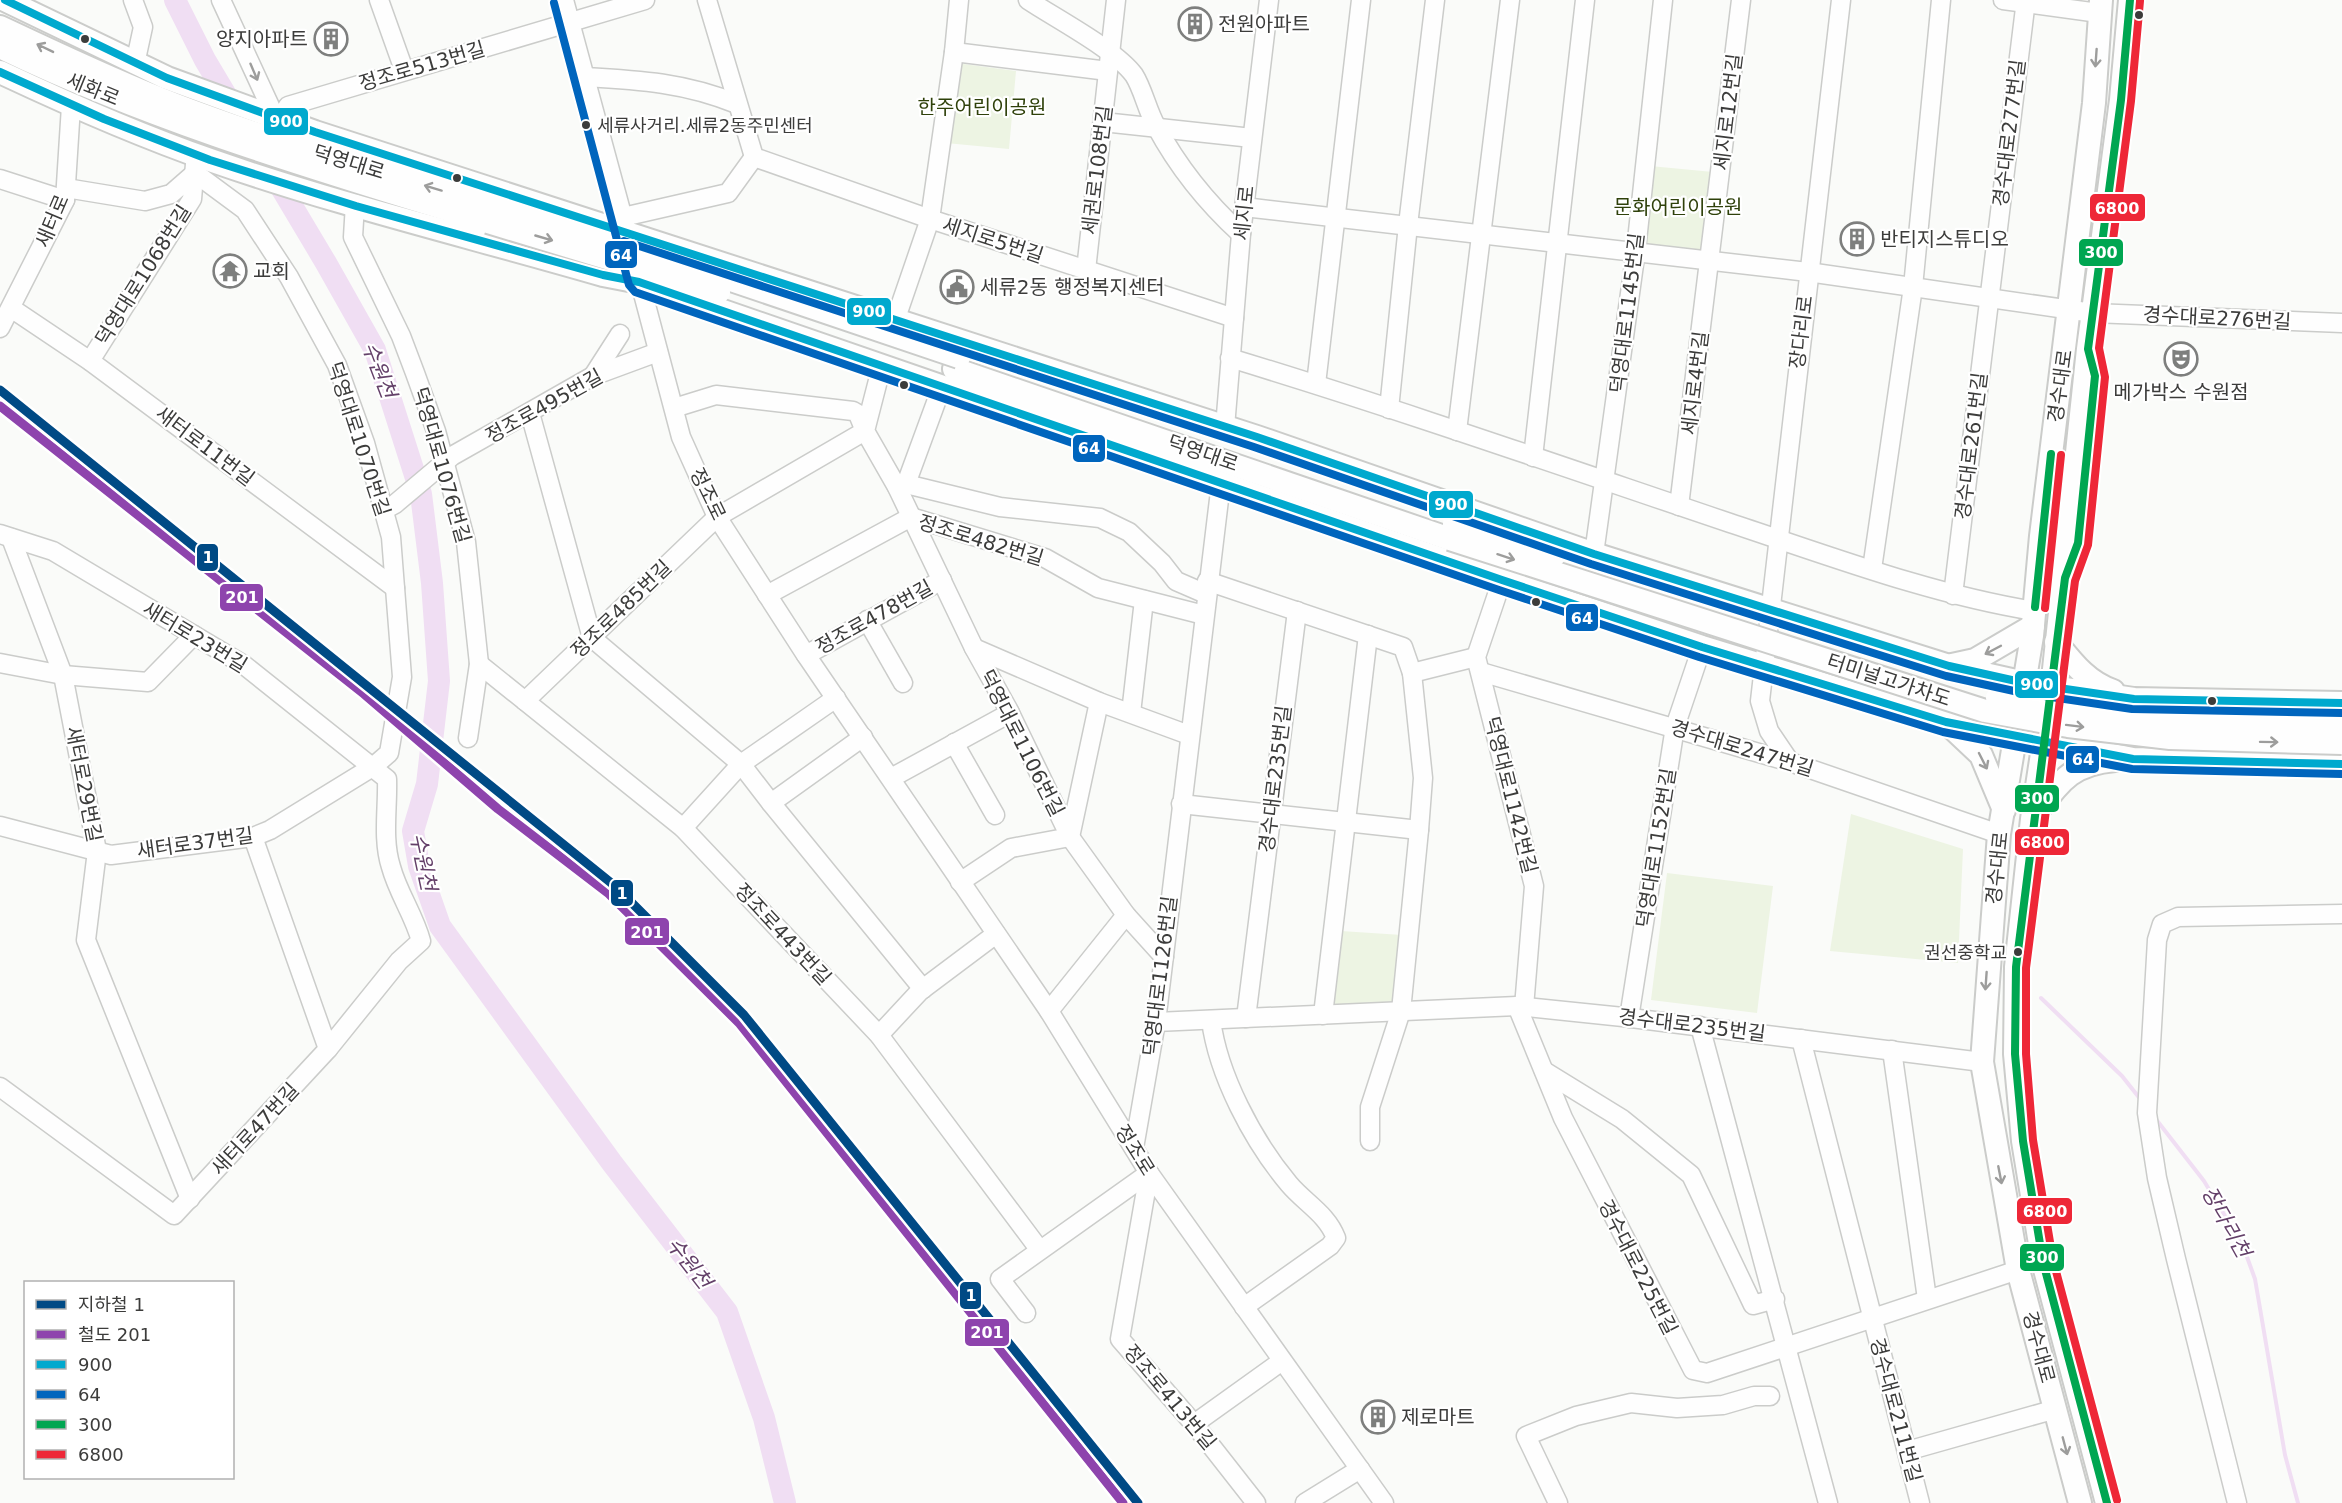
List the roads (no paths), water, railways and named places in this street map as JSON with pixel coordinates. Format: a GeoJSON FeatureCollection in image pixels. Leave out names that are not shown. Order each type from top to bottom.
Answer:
{"type":"FeatureCollection","features":[{"type":"Feature","properties":{"kind":"main road","name":"덕영대로"},"geometry":{"type":"LineString","coordinates":[[5,0],[135,64],[489,213]]}},
{"type":"Feature","properties":{"kind":"main road","name":"경수대로"},"geometry":{"type":"LineString","coordinates":[[2107,1503],[2043,1262],[2023,1141],[2015,1054],[2016,968],[2032,819],[2052,688],[2093,313],[2121,100],[2130,0]]}},
{"type":"Feature","properties":{"kind":"main road","name":"경수대로"},"geometry":{"type":"LineString","coordinates":[[2080,1503],[2018,1270],[1993,1140],[1982,1062],[1999,834],[2017,737],[2034,618],[2094,103],[2100,7]]}},
{"type":"Feature","properties":{"kind":"main road","name":"세화로"},"geometry":{"type":"LineString","coordinates":[[0,27],[186,114]]}},
{"type":"Feature","properties":{"kind":"main road","name":"세화로"},"geometry":{"type":"LineString","coordinates":[[0,46],[66,79],[186,114]]}},
{"type":"Feature","properties":{"kind":"main road","name":"덕영대로"},"geometry":{"type":"LineString","coordinates":[[0,72],[199,162],[603,275],[639,282],[882,365],[952,371],[1345,494],[1452,532]]}},
{"type":"Feature","properties":{"kind":"main road","name":"덕영대로"},"geometry":{"type":"LineString","coordinates":[[186,114],[210,134],[298,164],[489,213]]}},
{"type":"Feature","properties":{"kind":"main road"},"geometry":{"type":"LineString","coordinates":[[186,114],[278,125]]}},
{"type":"Feature","properties":{"kind":"main road","name":"덕영대로"},"geometry":{"type":"LineString","coordinates":[[278,125],[315,132],[625,224],[1594,554],[1771,612],[1949,666],[2052,688],[2134,699],[2342,703]]}},
{"type":"Feature","properties":{"kind":"main road"},"geometry":{"type":"LineString","coordinates":[[210,134],[313,193]]}},
{"type":"Feature","properties":{"kind":"main road"},"geometry":{"type":"LineString","coordinates":[[489,213],[615,259],[952,371]]}},
{"type":"Feature","properties":{"kind":"main road","name":"덕영대로"},"geometry":{"type":"LineString","coordinates":[[952,371],[1221,483],[1702,647],[1766,664],[1946,722],[2133,759],[2342,764]]}},
{"type":"Feature","properties":{"kind":"main road"},"geometry":{"type":"LineString","coordinates":[[1287,449],[1345,494]]}},
{"type":"Feature","properties":{"kind":"main road"},"geometry":{"type":"LineString","coordinates":[[1269,499],[1345,494]]}},
{"type":"Feature","properties":{"kind":"main road","name":"터미널고가차도"},"geometry":{"type":"LineString","coordinates":[[1452,532],[1989,697],[2170,719],[2342,725]]}},
{"type":"Feature","properties":{"kind":"main road","name":"터미널고가차도"},"geometry":{"type":"LineString","coordinates":[[1452,532],[1985,711],[2068,726],[2170,738],[2342,743]]}},
{"type":"Feature","properties":{"kind":"main road"},"geometry":{"type":"LineString","coordinates":[[1949,666],[1975,660],[2034,618]]}},
{"type":"Feature","properties":{"kind":"main road"},"geometry":{"type":"LineString","coordinates":[[2056,642],[2077,669],[2097,685],[2134,699]]}},
{"type":"Feature","properties":{"kind":"main road"},"geometry":{"type":"LineString","coordinates":[[1946,722],[1981,755],[2004,810]]}},
{"type":"Feature","properties":{"kind":"main road"},"geometry":{"type":"LineString","coordinates":[[2032,819],[2068,774],[2097,762],[2133,759]]}},
{"type":"Feature","properties":{"kind":"street"},"geometry":{"type":"LineString","coordinates":[[133,0],[143,27],[135,64]]}},
{"type":"Feature","properties":{"kind":"street"},"geometry":{"type":"LineString","coordinates":[[221,0],[278,125]]}},
{"type":"Feature","properties":{"kind":"street"},"geometry":{"type":"LineString","coordinates":[[379,0],[404,70]]}},
{"type":"Feature","properties":{"kind":"street","name":"정조로"},"geometry":{"type":"LineString","coordinates":[[564,0],[681,437],[717,517],[806,655],[1049,1011],[1149,1173],[1384,1503]]}},
{"type":"Feature","properties":{"kind":"street","name":"정조로513번길"},"geometry":{"type":"LineString","coordinates":[[278,125],[288,106],[645,0]]}},
{"type":"Feature","properties":{"kind":"street"},"geometry":{"type":"LineString","coordinates":[[625,224],[728,193],[754,157],[707,0]]}},
{"type":"Feature","properties":{"kind":"street"},"geometry":{"type":"LineString","coordinates":[[896,318],[930,219],[954,52],[959,0]]}},
{"type":"Feature","properties":{"kind":"street"},"geometry":{"type":"LineString","coordinates":[[1028,0],[1109,63],[1134,75],[1157,128],[1208,204],[1241,234]]}},
{"type":"Feature","properties":{"kind":"street","name":"세권로108번길"},"geometry":{"type":"LineString","coordinates":[[1086,270],[1116,0]]}},
{"type":"Feature","properties":{"kind":"street","name":"세지로"},"geometry":{"type":"LineString","coordinates":[[1225,427],[1241,234],[1269,0]]}},
{"type":"Feature","properties":{"kind":"street"},"geometry":{"type":"LineString","coordinates":[[1316,384],[1361,0]]}},
{"type":"Feature","properties":{"kind":"street"},"geometry":{"type":"LineString","coordinates":[[1389,408],[1408,225],[1436,0]]}},
{"type":"Feature","properties":{"kind":"street"},"geometry":{"type":"LineString","coordinates":[[1457,431],[1510,0]]}},
{"type":"Feature","properties":{"kind":"street"},"geometry":{"type":"LineString","coordinates":[[1533,457],[1585,0]]}},
{"type":"Feature","properties":{"kind":"street","name":"덕영대로1145번길"},"geometry":{"type":"LineString","coordinates":[[1594,554],[1636,250],[1663,0]]}},
{"type":"Feature","properties":{"kind":"street","name":"세지로12번길"},"geometry":{"type":"LineString","coordinates":[[1710,260],[1741,0]]}},
{"type":"Feature","properties":{"kind":"street","name":"장다리로"},"geometry":{"type":"LineString","coordinates":[[1766,664],[1777,538],[1840,0]]}},
{"type":"Feature","properties":{"kind":"street"},"geometry":{"type":"LineString","coordinates":[[1872,569],[1913,287],[1941,0]]}},
{"type":"Feature","properties":{"kind":"street"},"geometry":{"type":"LineString","coordinates":[[2003,0],[2100,7]]}},
{"type":"Feature","properties":{"kind":"street","name":"경수대로277번길"},"geometry":{"type":"LineString","coordinates":[[1989,298],[2025,2]]}},
{"type":"Feature","properties":{"kind":"street"},"geometry":{"type":"LineString","coordinates":[[954,52],[1051,64],[1109,63]]}},
{"type":"Feature","properties":{"kind":"street"},"geometry":{"type":"LineString","coordinates":[[585,77],[663,82],[715,95],[737,104]]}},
{"type":"Feature","properties":{"kind":"street","name":"새터로"},"geometry":{"type":"LineString","coordinates":[[0,328],[66,194],[71,106]]}},
{"type":"Feature","properties":{"kind":"street"},"geometry":{"type":"LineString","coordinates":[[1103,122],[1252,138]]}},
{"type":"Feature","properties":{"kind":"street","name":"세지로5번길"},"geometry":{"type":"LineString","coordinates":[[754,157],[930,219],[1234,318]]}},
{"type":"Feature","properties":{"kind":"street"},"geometry":{"type":"LineString","coordinates":[[0,179],[66,194],[145,201],[171,194],[199,162]]}},
{"type":"Feature","properties":{"kind":"street","name":"덕영대로1068번길"},"geometry":{"type":"LineString","coordinates":[[90,360],[192,200],[199,162]]}},
{"type":"Feature","properties":{"kind":"street","name":"덕영대로1070번길"},"geometry":{"type":"LineString","coordinates":[[199,162],[245,210],[289,277],[337,365],[389,507],[402,677],[389,753],[374,766]]}},
{"type":"Feature","properties":{"kind":"street","name":"덕영대로1076번길"},"geometry":{"type":"LineString","coordinates":[[355,204],[353,237],[401,336],[436,431],[440,468],[466,542],[479,664],[468,738]]}},
{"type":"Feature","properties":{"kind":"street"},"geometry":{"type":"LineString","coordinates":[[1244,207],[1636,250],[2093,313]]}},
{"type":"Feature","properties":{"kind":"street","name":"세지로4번길"},"geometry":{"type":"LineString","coordinates":[[1679,506],[1710,260]]}},
{"type":"Feature","properties":{"kind":"street","name":"경수대로261번길"},"geometry":{"type":"LineString","coordinates":[[1953,594],[1989,298]]}},
{"type":"Feature","properties":{"kind":"street","name":"새터로11번길"},"geometry":{"type":"LineString","coordinates":[[11,308],[90,360],[395,588]]}},
{"type":"Feature","properties":{"kind":"street","name":"경수대로276번길"},"geometry":{"type":"LineString","coordinates":[[2093,313],[2342,323]]}},
{"type":"Feature","properties":{"kind":"street"},"geometry":{"type":"LineString","coordinates":[[593,376],[620,334]]}},
{"type":"Feature","properties":{"kind":"street","name":"정조로495번길"},"geometry":{"type":"LineString","coordinates":[[389,507],[452,456],[593,376],[658,352]]}},
{"type":"Feature","properties":{"kind":"street"},"geometry":{"type":"LineString","coordinates":[[1230,358],[1316,384],[1872,569],[2034,618]]}},
{"type":"Feature","properties":{"kind":"street"},"geometry":{"type":"LineString","coordinates":[[865,431],[882,365]]}},
{"type":"Feature","properties":{"kind":"street"},"geometry":{"type":"LineString","coordinates":[[952,371],[902,485],[1000,507],[1100,518],[1129,532],[1162,563],[1176,581],[1297,611],[1403,647],[1412,672],[1423,778],[1401,1011],[1370,1107],[1370,1141]]}},
{"type":"Feature","properties":{"kind":"street","name":"덕영대로1106번길"},"geometry":{"type":"LineString","coordinates":[[674,408],[716,395],[853,411],[858,414],[865,431],[902,485],[911,518],[1070,837],[1126,915],[1164,957]]}},
{"type":"Feature","properties":{"kind":"street"},"geometry":{"type":"LineString","coordinates":[[530,413],[592,638],[741,764],[921,990]]}},
{"type":"Feature","properties":{"kind":"street","name":"정조로485번길"},"geometry":{"type":"LineString","coordinates":[[525,701],[717,517],[865,431]]}},
{"type":"Feature","properties":{"kind":"street","name":"덕영대로1126번길"},"geometry":{"type":"LineString","coordinates":[[1134,1148],[1156,1022],[1221,483]]}},
{"type":"Feature","properties":{"kind":"street","name":"정조로482번길"},"geometry":{"type":"LineString","coordinates":[[767,595],[911,518],[1045,558],[1098,588],[1204,615]]}},
{"type":"Feature","properties":{"kind":"street","name":"새터로23번길"},"geometry":{"type":"LineString","coordinates":[[6,536],[53,551],[244,665],[374,766]]}},
{"type":"Feature","properties":{"kind":"street","name":"새터로29번길"},"geometry":{"type":"LineString","coordinates":[[6,536],[63,675],[97,851],[86,940],[190,1199]]}},
{"type":"Feature","properties":{"kind":"street","name":"정조로478번길"},"geometry":{"type":"LineString","coordinates":[[806,655],[942,580]]}},
{"type":"Feature","properties":{"kind":"street"},"geometry":{"type":"LineString","coordinates":[[1412,672],[1479,665],[1502,580]]}},
{"type":"Feature","properties":{"kind":"street"},"geometry":{"type":"LineString","coordinates":[[1131,713],[1144,600]]}},
{"type":"Feature","properties":{"kind":"street","name":"경수대로235번길"},"geometry":{"type":"LineString","coordinates":[[1246,1018],[1297,611]]}},
{"type":"Feature","properties":{"kind":"street"},"geometry":{"type":"LineString","coordinates":[[867,620],[903,683]]}},
{"type":"Feature","properties":{"kind":"street"},"geometry":{"type":"LineString","coordinates":[[0,663],[63,675],[148,682],[194,635]]}},
{"type":"Feature","properties":{"kind":"street"},"geometry":{"type":"LineString","coordinates":[[1323,1015],[1368,635]]}},
{"type":"Feature","properties":{"kind":"street","name":"덕영대로1152번길"},"geometry":{"type":"LineString","coordinates":[[1629,1017],[1675,727],[1702,647]]}},
{"type":"Feature","properties":{"kind":"street","name":"덕영대로1106번길"},"geometry":{"type":"LineString","coordinates":[[974,648],[1099,702],[1070,837]]}},
{"type":"Feature","properties":{"kind":"street","name":"정조로443번길"},"geometry":{"type":"LineString","coordinates":[[479,664],[683,828],[879,1035],[1039,1249]]}},
{"type":"Feature","properties":{"kind":"street"},"geometry":{"type":"LineString","coordinates":[[1766,664],[1760,701],[1769,731],[1790,762]]}},
{"type":"Feature","properties":{"kind":"street","name":"경수대로247번길"},"geometry":{"type":"LineString","coordinates":[[1479,665],[1790,762],[1999,834]]}},
{"type":"Feature","properties":{"kind":"street","name":"덕영대로1142번길"},"geometry":{"type":"LineString","coordinates":[[1479,665],[1534,886],[1520,1006]]}},
{"type":"Feature","properties":{"kind":"street"},"geometry":{"type":"LineString","coordinates":[[683,828],[741,764],[836,698]]}},
{"type":"Feature","properties":{"kind":"street"},"geometry":{"type":"LineString","coordinates":[[1099,702],[1189,735]]}},
{"type":"Feature","properties":{"kind":"street"},"geometry":{"type":"LineString","coordinates":[[891,778],[1010,713]]}},
{"type":"Feature","properties":{"kind":"street"},"geometry":{"type":"LineString","coordinates":[[771,803],[863,737]]}},
{"type":"Feature","properties":{"kind":"street"},"geometry":{"type":"LineString","coordinates":[[954,743],[994,816]]}},
{"type":"Feature","properties":{"kind":"street","name":"새터로37번길"},"geometry":{"type":"LineString","coordinates":[[0,826],[111,855],[253,837],[270,830],[374,766]]}},
{"type":"Feature","properties":{"kind":"street","name":"새터로47번길"},"geometry":{"type":"LineString","coordinates":[[0,1087],[174,1215],[328,1049],[399,961],[421,941],[415,920],[391,868],[386,842],[387,778],[374,766]]}},
{"type":"Feature","properties":{"kind":"street"},"geometry":{"type":"LineString","coordinates":[[1181,804],[1345,820],[1419,830]]}},
{"type":"Feature","properties":{"kind":"street"},"geometry":{"type":"LineString","coordinates":[[253,837],[328,1049]]}},
{"type":"Feature","properties":{"kind":"street"},"geometry":{"type":"LineString","coordinates":[[960,882],[1011,848],[1070,837]]}},
{"type":"Feature","properties":{"kind":"street"},"geometry":{"type":"LineString","coordinates":[[2237,1503],[2157,1178],[2147,1113],[2157,940],[2162,924],[2178,918],[2342,914]]}},
{"type":"Feature","properties":{"kind":"street"},"geometry":{"type":"LineString","coordinates":[[1049,1011],[1126,915]]}},
{"type":"Feature","properties":{"kind":"street"},"geometry":{"type":"LineString","coordinates":[[879,1035],[921,990],[996,934]]}},
{"type":"Feature","properties":{"kind":"street","name":"경수대로235번길"},"geometry":{"type":"LineString","coordinates":[[1156,1022],[1520,1006],[1629,1017],[1982,1062]]}},
{"type":"Feature","properties":{"kind":"street","name":"경수대로225번길"},"geometry":{"type":"LineString","coordinates":[[1520,1006],[1563,1118],[1693,1370],[1707,1373],[2018,1270]]}},
{"type":"Feature","properties":{"kind":"street"},"geometry":{"type":"LineString","coordinates":[[1211,1020],[1215,1048],[1251,1127],[1289,1184],[1330,1223],[1336,1238],[1330,1246],[1244,1307]]}},
{"type":"Feature","properties":{"kind":"street"},"geometry":{"type":"LineString","coordinates":[[1700,1026],[1788,1346],[1828,1503]]}},
{"type":"Feature","properties":{"kind":"street"},"geometry":{"type":"LineString","coordinates":[[1802,1039],[1872,1318]]}},
{"type":"Feature","properties":{"kind":"street"},"geometry":{"type":"LineString","coordinates":[[1892,1050],[1927,1299]]}},
{"type":"Feature","properties":{"kind":"street"},"geometry":{"type":"LineString","coordinates":[[1544,1071],[1622,1119],[1691,1174],[1753,1305],[1775,1299]]}},
{"type":"Feature","properties":{"kind":"street"},"geometry":{"type":"LineString","coordinates":[[1026,1313],[1000,1279],[1039,1249],[1149,1173]]}},
{"type":"Feature","properties":{"kind":"street","name":"정조로413번길"},"geometry":{"type":"LineString","coordinates":[[1149,1173],[1120,1339],[1194,1424],[1256,1503]]}},
{"type":"Feature","properties":{"kind":"street","name":"경수대로211번길"},"geometry":{"type":"LineString","coordinates":[[1872,1318],[1920,1503]]}},
{"type":"Feature","properties":{"kind":"street"},"geometry":{"type":"LineString","coordinates":[[1194,1424],[1282,1361]]}},
{"type":"Feature","properties":{"kind":"street"},"geometry":{"type":"LineString","coordinates":[[1558,1503],[1526,1436],[1576,1416],[1631,1403],[1677,1408],[1723,1405],[1754,1396],[1770,1396]]}},
{"type":"Feature","properties":{"kind":"street","name":"경수대로"},"geometry":{"type":"LineString","coordinates":[[1906,1451],[2056,1409]]}},
{"type":"Feature","properties":{"kind":"street"},"geometry":{"type":"LineString","coordinates":[[1305,1503],[1360,1469]]}},
{"type":"Feature","properties":{"kind":"waterway","name":"수원천"},"geometry":{"type":"LineString","coordinates":[[175,0],[205,60],[375,350],[421,494],[432,583],[439,681],[427,784],[413,831],[419,866],[440,926],[612,1163],[727,1312],[764,1418],[785,1503]]}},
{"type":"Feature","properties":{"kind":"waterway","name":"장다리천"},"geometry":{"type":"LineString","coordinates":[[2041,998],[2122,1076],[2141,1100]]}},
{"type":"Feature","properties":{"kind":"waterway","name":"장다리천"},"geometry":{"type":"LineString","coordinates":[[2155,1118],[2204,1181],[2243,1246],[2255,1279],[2285,1455],[2298,1503]]}},
{"type":"Feature","properties":{"kind":"metro line","name":"1"},"geometry":{"type":"LineString","coordinates":[[0,390],[615,886],[744,1015],[1138,1503]]}},
{"type":"Feature","properties":{"kind":"rail line","name":"201"},"geometry":{"type":"LineString","coordinates":[[0,406],[364,694],[498,809],[609,894],[739,1023],[1123,1503]]}},
{"type":"Feature","properties":{"kind":"place","name":"전원아파트"},"geometry":{"type":"Point","coordinates":[1195,24]}},
{"type":"Feature","properties":{"kind":"place","name":"양지아파트"},"geometry":{"type":"Point","coordinates":[331,39]}},
{"type":"Feature","properties":{"kind":"place","name":"세류사거리.세류2동주민센터"},"geometry":{"type":"Point","coordinates":[586,125]}},
{"type":"Feature","properties":{"kind":"place","name":"반티지스튜디오"},"geometry":{"type":"Point","coordinates":[1857,239]}},
{"type":"Feature","properties":{"kind":"place","name":"교회"},"geometry":{"type":"Point","coordinates":[230,271]}},
{"type":"Feature","properties":{"kind":"place","name":"세류2동 행정복지센터"},"geometry":{"type":"Point","coordinates":[957,287]}},
{"type":"Feature","properties":{"kind":"place","name":"메가박스 수원점"},"geometry":{"type":"Point","coordinates":[2181,359]}},
{"type":"Feature","properties":{"kind":"place","name":"권선중학교"},"geometry":{"type":"Point","coordinates":[2018,952]}},
{"type":"Feature","properties":{"kind":"place","name":"제로마트"},"geometry":{"type":"Point","coordinates":[1378,1417]}},
{"type":"Feature","properties":{"kind":"park label","name":"한주어린이공원"},"geometry":{"type":"Point","coordinates":[982,107]}},
{"type":"Feature","properties":{"kind":"park label","name":"문화어린이공원"},"geometry":{"type":"Point","coordinates":[1678,207]}}]}
